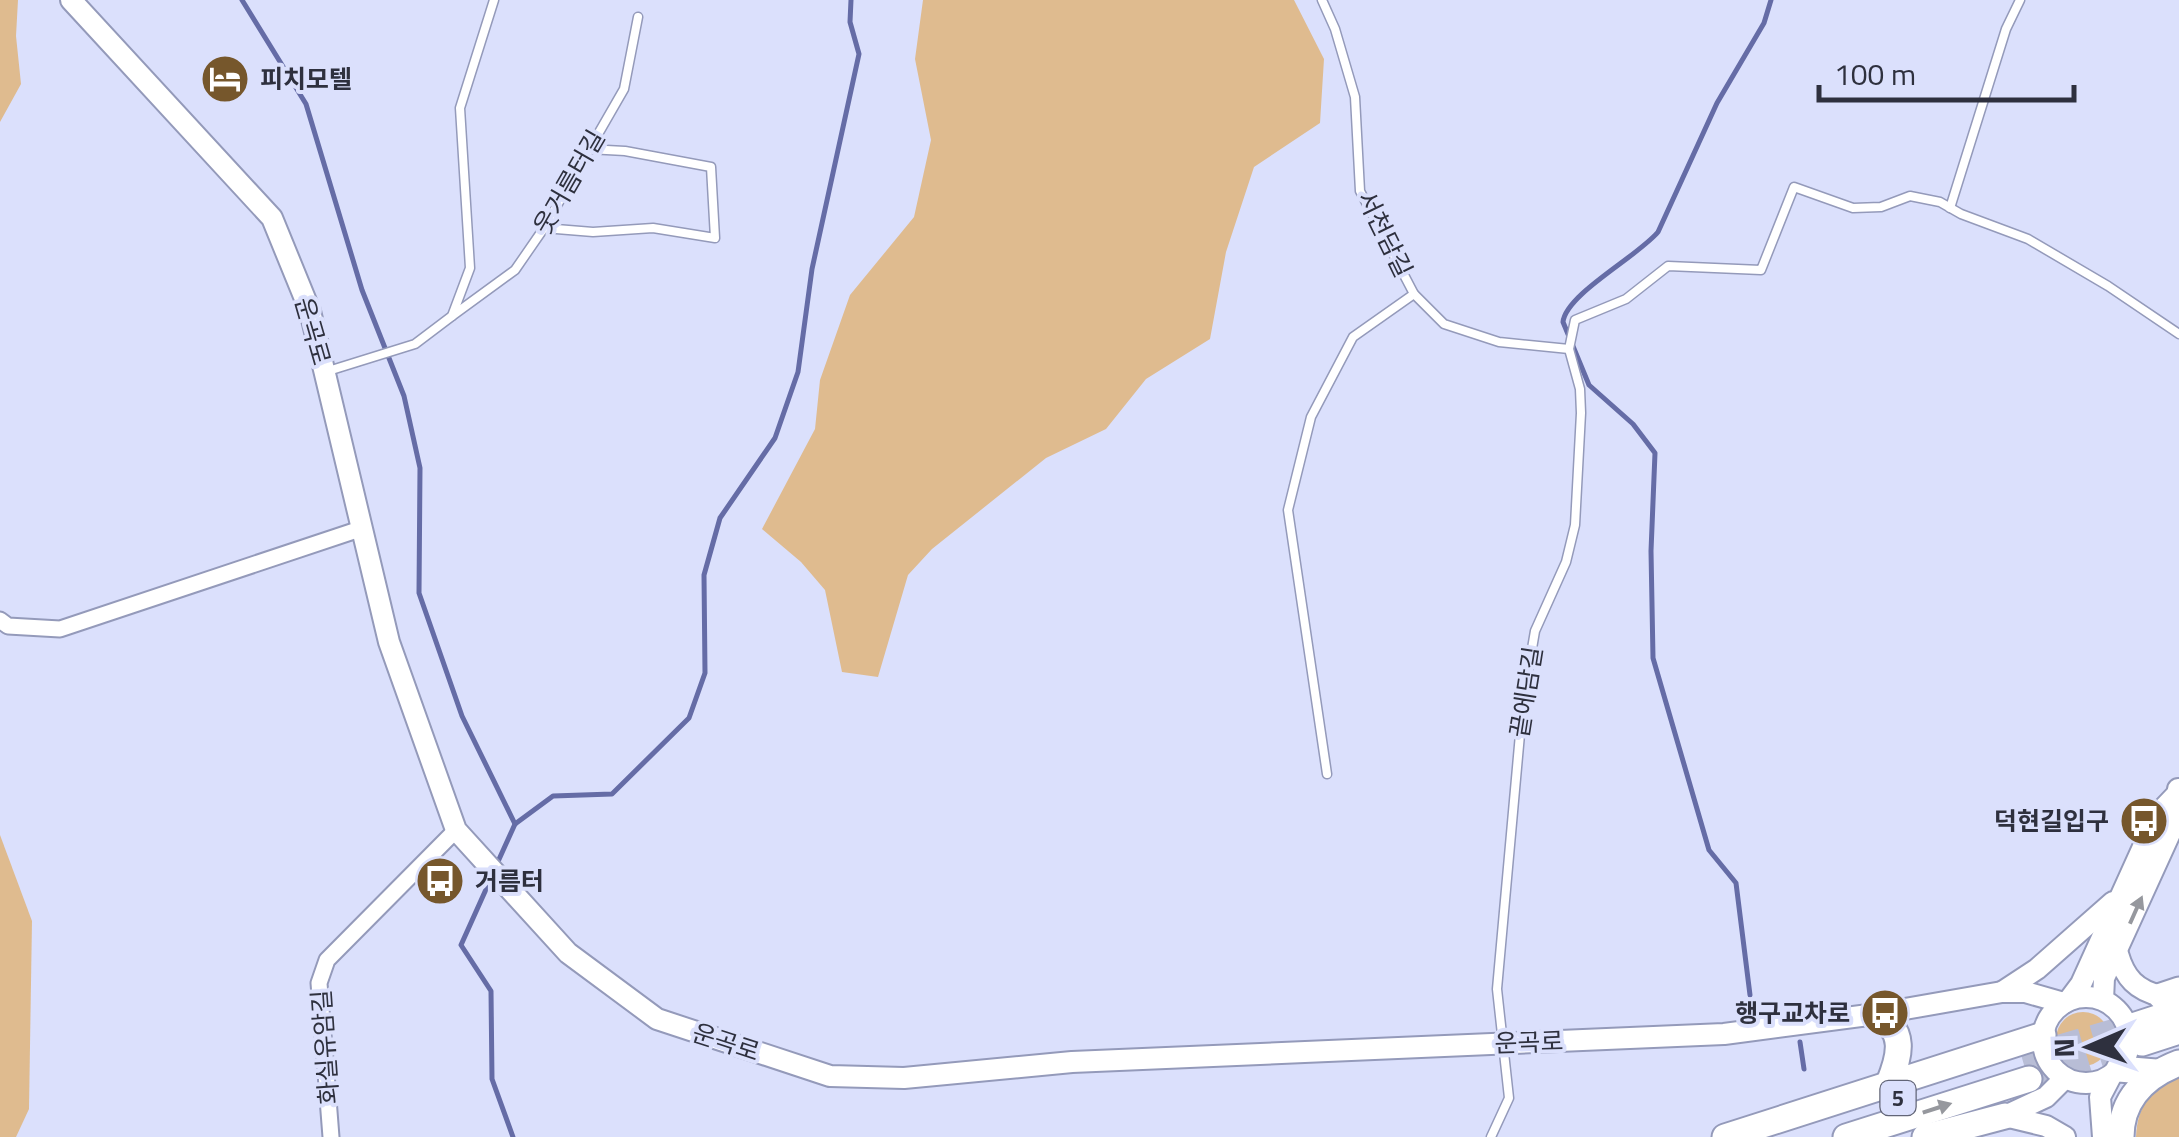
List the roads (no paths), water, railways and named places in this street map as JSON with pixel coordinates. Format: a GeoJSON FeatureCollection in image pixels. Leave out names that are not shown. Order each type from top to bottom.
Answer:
{"type":"FeatureCollection","features":[{"type":"Feature","properties":{"kind":"highway"},"geometry":{"type":"LineString","coordinates":[[2124,1019],[2173,999]]}},
{"type":"Feature","properties":{"kind":"highway"},"geometry":{"type":"LineString","coordinates":[[1876,1014],[1889,1020],[1900,1047],[1889,1083]]}},
{"type":"Feature","properties":{"kind":"highway"},"geometry":{"type":"LineString","coordinates":[[2124,1019],[2179,1031]]}},
{"type":"Feature","properties":{"kind":"highway"},"geometry":{"type":"LineString","coordinates":[[1725,1137],[2046,1028]]}},
{"type":"Feature","properties":{"kind":"highway","name":"5"},"geometry":{"type":"LineString","coordinates":[[1773,1137],[2026,1068],[1846,1137]]}},
{"type":"Feature","properties":{"kind":"highway"},"geometry":{"type":"LineString","coordinates":[[2115,1072],[2168,1068]]}},
{"type":"Feature","properties":{"kind":"highway"},"geometry":{"type":"LineString","coordinates":[[2121,1137],[2121,1122],[2136,1090],[2168,1068]]}},
{"type":"Feature","properties":{"kind":"highway"},"geometry":{"type":"LineString","coordinates":[[1925,1137],[2005,1116]]}},
{"type":"Feature","properties":{"kind":"street","name":"운곡로"},"geometry":{"type":"LineString","coordinates":[[71,0],[272,218],[310,312],[389,642],[461,836],[568,953],[657,1020],[830,1076],[904,1078],[1072,1062],[1724,1034],[2002,992]]}},
{"type":"Feature","properties":{"kind":"street"},"geometry":{"type":"LineString","coordinates":[[0,620],[8,626],[60,628],[363,528]]}},
{"type":"Feature","properties":{"kind":"street"},"geometry":{"type":"LineString","coordinates":[[2046,1028],[2081,984],[2158,814],[2178,789]]}},
{"type":"Feature","properties":{"kind":"street"},"geometry":{"type":"LineString","coordinates":[[2103,1137],[2100,1097],[2125,1060],[2130,1037],[2104,978],[2177,818],[2178,789]]}},
{"type":"Feature","properties":{"kind":"street","name":"화실유암길"},"geometry":{"type":"LineString","coordinates":[[331,1137],[319,983],[327,960],[461,836]]}},
{"type":"Feature","properties":{"kind":"street"},"geometry":{"type":"LineString","coordinates":[[2002,992],[2038,969],[2121,894]]}},
{"type":"Feature","properties":{"kind":"street"},"geometry":{"type":"LineString","coordinates":[[2118,954],[2128,979],[2144,992],[2173,999]]}},
{"type":"Feature","properties":{"kind":"street"},"geometry":{"type":"LineString","coordinates":[[2002,992],[2025,992],[2066,1002],[2092,997],[2124,1019]]}},
{"type":"Feature","properties":{"kind":"street"},"geometry":{"type":"LineString","coordinates":[[2002,992],[2041,1012],[2049,1062],[2070,1080],[2087,1104],[2090,1137]]}},
{"type":"Feature","properties":{"kind":"street"},"geometry":{"type":"LineString","coordinates":[[2005,1116],[2070,1080],[2092,1083],[2115,1072]]}},
{"type":"Feature","properties":{"kind":"street"},"geometry":{"type":"LineString","coordinates":[[2005,1116],[2046,1126],[2065,1137]]}},
{"type":"Feature","properties":{"kind":"lane"},"geometry":{"type":"LineString","coordinates":[[452,316],[470,268],[460,108],[494,0]]}},
{"type":"Feature","properties":{"kind":"lane","name":"서천담길"},"geometry":{"type":"LineString","coordinates":[[1322,0],[1356,97],[1360,191],[1414,294]]}},
{"type":"Feature","properties":{"kind":"lane"},"geometry":{"type":"LineString","coordinates":[[1950,208],[2006,30],[2020,0]]}},
{"type":"Feature","properties":{"kind":"lane","name":"웃거름터길"},"geometry":{"type":"LineString","coordinates":[[326,372],[415,344],[516,270],[624,89],[638,17]]}},
{"type":"Feature","properties":{"kind":"lane"},"geometry":{"type":"LineString","coordinates":[[544,228],[594,232],[653,228],[715,238],[711,167],[588,148]]}},
{"type":"Feature","properties":{"kind":"lane","name":"끝에담길"},"geometry":{"type":"LineString","coordinates":[[1491,1137],[1509,1098],[1497,990],[1523,701],[1536,632],[1570,543],[1579,484],[1580,389],[1570,347],[1574,320],[1626,298],[1668,266],[1761,270],[1794,186],[1854,208],[1880,208],[1910,196],[1940,202],[2028,239],[2179,334]]}},
{"type":"Feature","properties":{"kind":"lane"},"geometry":{"type":"LineString","coordinates":[[1327,774],[1288,510],[1311,417],[1353,337],[1414,294],[1444,324],[1498,342],[1570,347]]}},
{"type":"Feature","properties":{"kind":"waterway"},"geometry":{"type":"LineString","coordinates":[[242,0],[306,104],[362,290],[404,396],[420,468],[419,593],[462,716],[515,824]]}},
{"type":"Feature","properties":{"kind":"waterway"},"geometry":{"type":"LineString","coordinates":[[496,866],[515,824],[553,796],[612,794],[689,718],[705,673],[704,575],[720,518],[775,438],[798,372],[812,269],[859,54],[850,22],[851,0]]}},
{"type":"Feature","properties":{"kind":"waterway"},"geometry":{"type":"LineString","coordinates":[[1750,995],[1736,883],[1709,850],[1653,658],[1651,551],[1655,453],[1633,424],[1589,385],[1563,322],[1576,300],[1658,232],[1717,103],[1764,23],[1771,0]]}},
{"type":"Feature","properties":{"kind":"waterway"},"geometry":{"type":"LineString","coordinates":[[492,876],[461,945],[491,991],[492,1079],[513,1137]]}},
{"type":"Feature","properties":{"kind":"waterway"},"geometry":{"type":"LineString","coordinates":[[1800,1042],[1804,1069]]}},
{"type":"Feature","properties":{"kind":"tunnel"},"geometry":{"type":"LineString","coordinates":[[2022,1058],[2136,1025]]}},
{"type":"Feature","properties":{"kind":"tunnel"},"geometry":{"type":"LineString","coordinates":[[2029,1079],[2142,1043]]}},
{"type":"Feature","properties":{"kind":"place","name":"피치모텔"},"geometry":{"type":"Point","coordinates":[225,79]}},
{"type":"Feature","properties":{"kind":"place","name":"덕현길입구"},"geometry":{"type":"Point","coordinates":[2144,821]}},
{"type":"Feature","properties":{"kind":"place","name":"거름터"},"geometry":{"type":"Point","coordinates":[440,881]}},
{"type":"Feature","properties":{"kind":"place","name":"행구교차로"},"geometry":{"type":"Point","coordinates":[1885,1013]}}]}
